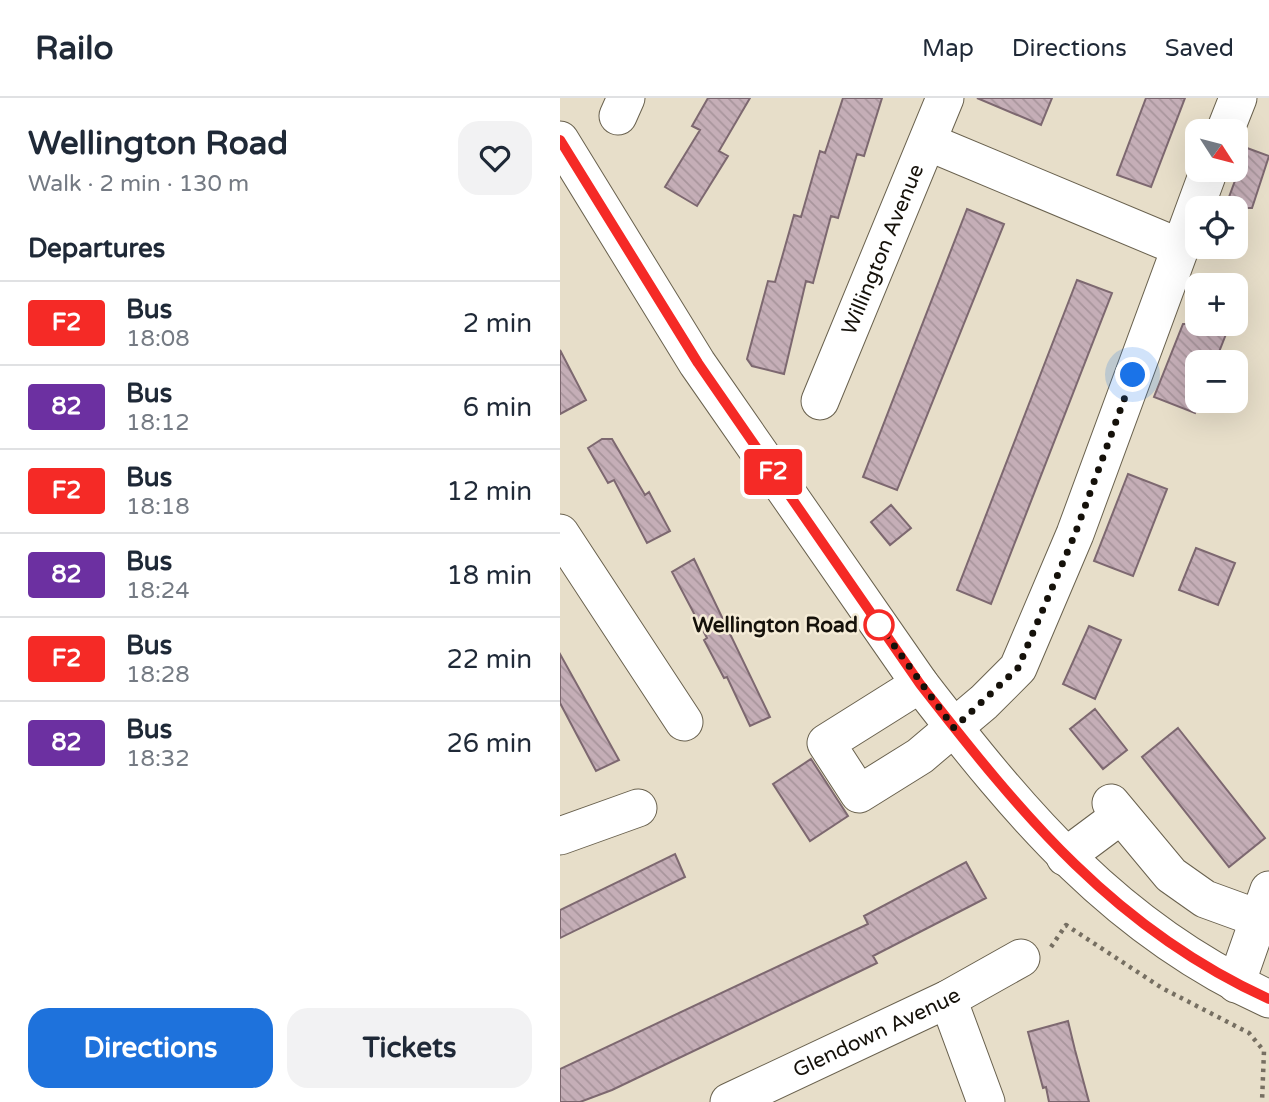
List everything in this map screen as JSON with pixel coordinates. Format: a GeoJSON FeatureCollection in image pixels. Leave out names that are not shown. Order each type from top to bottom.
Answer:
{"type":"FeatureCollection","features":[{"type":"Feature","properties":{"kind":"street","name":"Willington Avenue"},"geometry":{"type":"LineString","coordinates":[[820,401],[945,98]]}},
{"type":"Feature","properties":{"kind":"street"},"geometry":{"type":"LineString","coordinates":[[1229,119],[1238,98]]}},
{"type":"Feature","properties":{"kind":"street"},"geometry":{"type":"LineString","coordinates":[[560,140],[698,363],[920,684],[954,728],[1065,857],[1131,916],[1255,992],[1264,905],[1205,899],[1171,875],[1116,809],[1065,857]]}},
{"type":"Feature","properties":{"kind":"street"},"geometry":{"type":"LineString","coordinates":[[928,142],[1179,247]]}},
{"type":"Feature","properties":{"kind":"street"},"geometry":{"type":"LineString","coordinates":[[920,684],[826,743],[859,793],[920,756],[1018,668],[1075,534],[1204,182]]}},
{"type":"Feature","properties":{"kind":"street"},"geometry":{"type":"LineString","coordinates":[[560,533],[684,722]]}},
{"type":"Feature","properties":{"kind":"street"},"geometry":{"type":"LineString","coordinates":[[560,836],[638,808]]}},
{"type":"Feature","properties":{"kind":"street","name":"Glendown Avenue"},"geometry":{"type":"LineString","coordinates":[[729,1102],[948,999],[1035,953]]}},
{"type":"Feature","properties":{"kind":"street"},"geometry":{"type":"LineString","coordinates":[[948,999],[986,1102]]}},
{"type":"Feature","properties":{"kind":"path"},"geometry":{"type":"LineString","coordinates":[[1035,953],[1066,925],[1162,988],[1249,1033],[1264,1051],[1262,1102]]}},
{"type":"Feature","properties":{"kind":"building"},"geometry":{"type":"Polygon","coordinates":[[[708,98],[750,98],[719,151],[728,156],[697,206],[665,187],[700,130],[692,126],[708,98]]]}},
{"type":"Feature","properties":{"kind":"building"},"geometry":{"type":"Polygon","coordinates":[[[843,98],[882,98],[864,156],[857,154],[838,218],[831,216],[813,283],[806,281],[784,374],[752,366],[747,359],[768,281],[775,282],[794,215],[801,217],[820,151],[825,153],[843,98]]]}},
{"type":"Feature","properties":{"kind":"building"},"geometry":{"type":"Polygon","coordinates":[[[977,98],[1052,98],[1041,125],[977,98]]]}},
{"type":"Feature","properties":{"kind":"building"},"geometry":{"type":"Polygon","coordinates":[[[1146,98],[1185,98],[1151,187],[1117,175],[1146,98]]]}},
{"type":"Feature","properties":{"kind":"building"},"geometry":{"type":"Polygon","coordinates":[[[1248,148],[1269,156],[1252,208],[1248,208],[1248,196],[1229,196],[1235,182],[1248,182],[1248,148]]]}},
{"type":"Feature","properties":{"kind":"building"},"geometry":{"type":"Polygon","coordinates":[[[967,209],[1004,224],[897,490],[863,477],[967,209]]]}},
{"type":"Feature","properties":{"kind":"building"},"geometry":{"type":"Polygon","coordinates":[[[1077,280],[1112,293],[991,604],[957,590],[1077,280]]]}},
{"type":"Feature","properties":{"kind":"building"},"geometry":{"type":"Polygon","coordinates":[[[1183,324],[1185,336],[1225,336],[1220,350],[1185,350],[1185,409],[1154,397],[1183,324]]]}},
{"type":"Feature","properties":{"kind":"building"},"geometry":{"type":"Polygon","coordinates":[[[560,350],[586,400],[560,414],[560,350]]]}},
{"type":"Feature","properties":{"kind":"building"},"geometry":{"type":"Polygon","coordinates":[[[602,439],[612,439],[645,495],[649,492],[670,531],[647,543],[614,480],[608,483],[588,448],[602,439]]]}},
{"type":"Feature","properties":{"kind":"building"},"geometry":{"type":"Polygon","coordinates":[[[1128,474],[1167,489],[1133,576],[1094,561],[1128,474]]]}},
{"type":"Feature","properties":{"kind":"building"},"geometry":{"type":"Polygon","coordinates":[[[891,505],[911,528],[890,545],[871,522],[891,505]]]}},
{"type":"Feature","properties":{"kind":"building"},"geometry":{"type":"Polygon","coordinates":[[[1196,548],[1235,563],[1218,605],[1179,590],[1196,548]]]}},
{"type":"Feature","properties":{"kind":"building"},"geometry":{"type":"Polygon","coordinates":[[[694,559],[770,717],[750,726],[727,677],[724,678],[704,640],[707,638],[672,572],[694,559]]]}},
{"type":"Feature","properties":{"kind":"building"},"geometry":{"type":"Polygon","coordinates":[[[1089,626],[1121,640],[1095,699],[1063,684],[1089,626]]]}},
{"type":"Feature","properties":{"kind":"building"},"geometry":{"type":"Polygon","coordinates":[[[560,654],[619,760],[596,771],[560,703],[560,654]]]}},
{"type":"Feature","properties":{"kind":"building"},"geometry":{"type":"Polygon","coordinates":[[[1095,709],[1127,750],[1103,769],[1070,729],[1095,709]]]}},
{"type":"Feature","properties":{"kind":"building"},"geometry":{"type":"Polygon","coordinates":[[[1178,728],[1265,838],[1229,867],[1142,757],[1178,728]]]}},
{"type":"Feature","properties":{"kind":"building"},"geometry":{"type":"Polygon","coordinates":[[[811,759],[848,816],[810,841],[773,784],[811,759]]]}},
{"type":"Feature","properties":{"kind":"building"},"geometry":{"type":"Polygon","coordinates":[[[675,854],[685,877],[560,938],[560,910],[675,854]]]}},
{"type":"Feature","properties":{"kind":"building"},"geometry":{"type":"Polygon","coordinates":[[[966,862],[986,898],[873,956],[877,963],[612,1090],[580,1102],[560,1102],[560,1069],[868,924],[864,916],[966,862]]]}},
{"type":"Feature","properties":{"kind":"building"},"geometry":{"type":"Polygon","coordinates":[[[1068,1021],[1089,1102],[1049,1102],[1028,1032],[1068,1021]]]}},
{"type":"Feature","properties":{"kind":"bus line","name":"F2"},"geometry":{"type":"LineString","coordinates":[[560,140],[698,363],[920,684],[954,728],[1065,857],[1096,887],[1131,916],[1184,953],[1236,984],[1269,999]]}},
{"type":"Feature","properties":{"kind":"place","name":"Wellington Road"},"geometry":{"type":"Point","coordinates":[879,625]}},
{"type":"Feature","properties":{"kind":"route"},"geometry":{"type":"LineString","coordinates":[[879,625],[872,615],[954,728],[984,702],[1018,668],[1075,534],[1133,375]]}}]}
